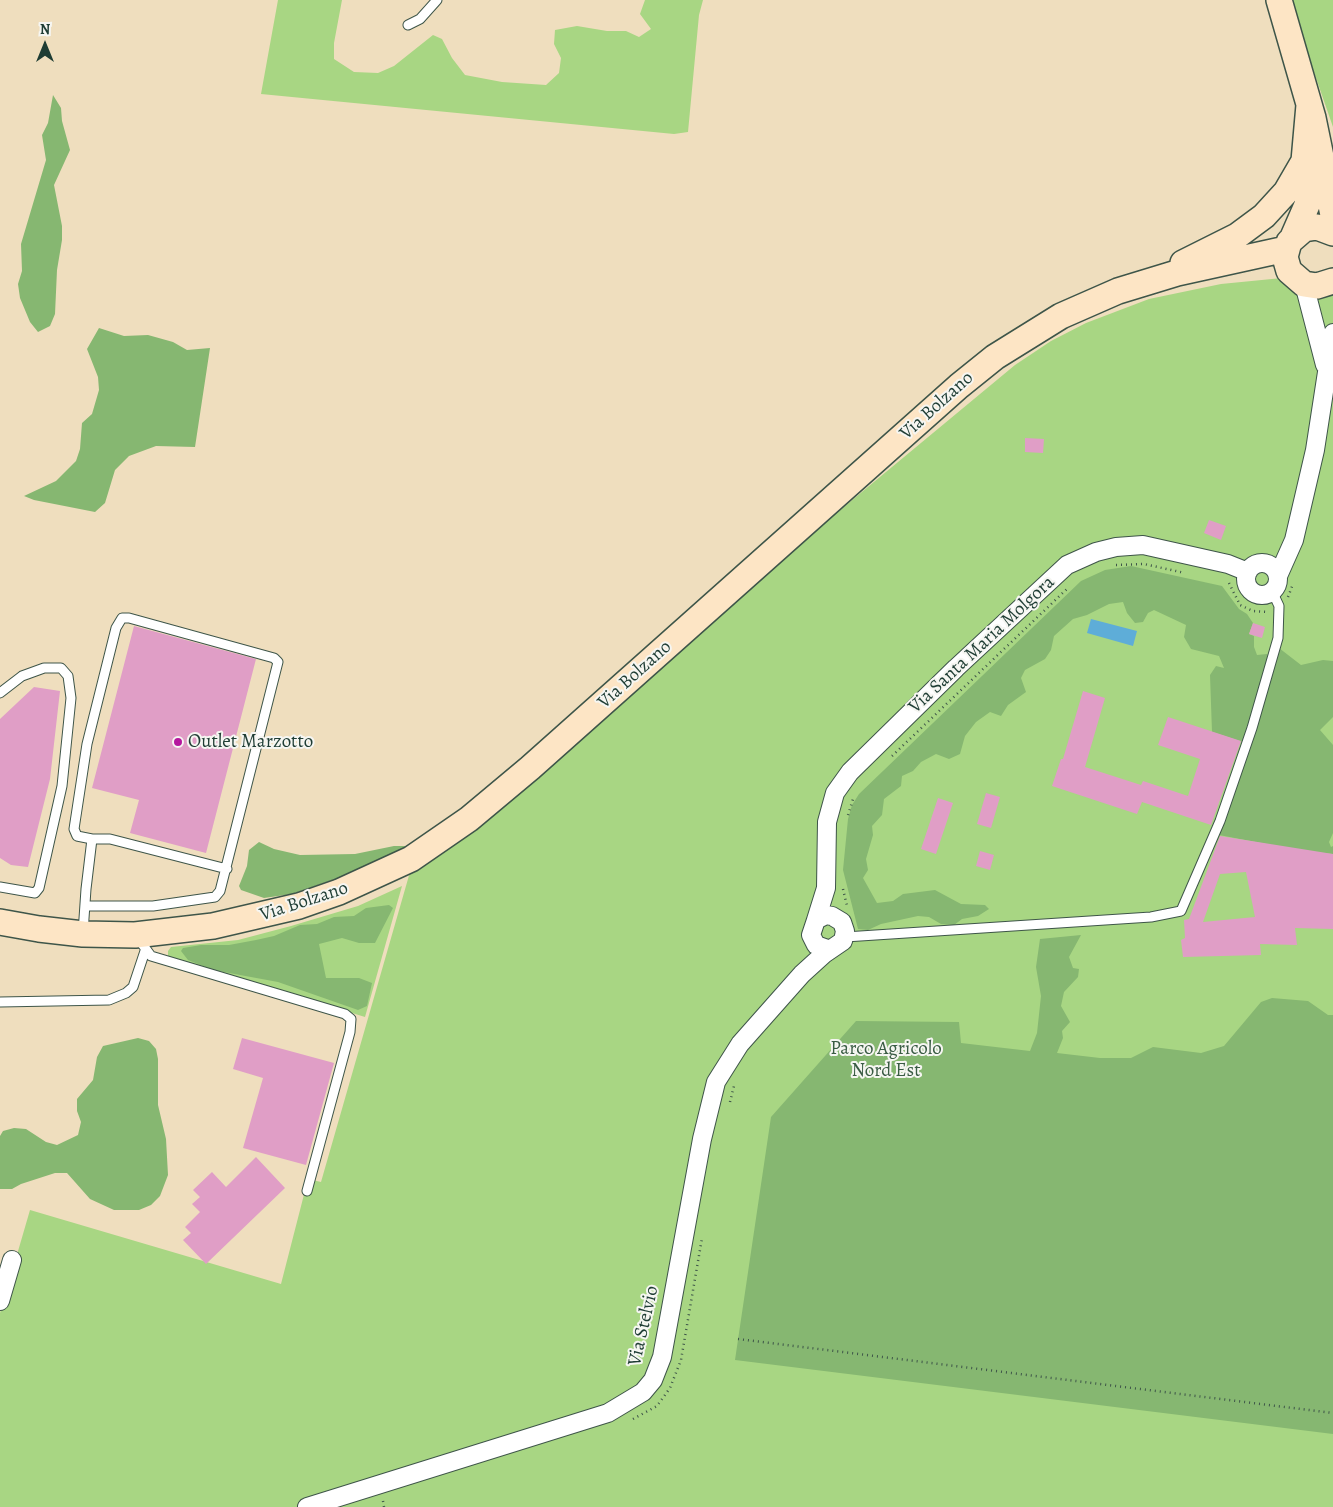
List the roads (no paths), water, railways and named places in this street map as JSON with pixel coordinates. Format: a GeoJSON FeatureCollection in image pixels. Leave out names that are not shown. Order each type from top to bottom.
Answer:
{"type":"FeatureCollection","features":[{"type":"Feature","properties":{"kind":"street"},"geometry":{"type":"LineString","coordinates":[[1279,0],[1311,112],[1333,215]]}},
{"type":"Feature","properties":{"kind":"street"},"geometry":{"type":"LineString","coordinates":[[1311,112],[1315,168],[1293,260],[1330,365]]}},
{"type":"Feature","properties":{"kind":"street"},"geometry":{"type":"LineString","coordinates":[[1147,281],[1237,236],[1264,216],[1286,192],[1304,161],[1311,112]]}},
{"type":"Feature","properties":{"kind":"street"},"geometry":{"type":"LineString","coordinates":[[1293,260],[1310,227],[1324,228],[1333,232]]}},
{"type":"Feature","properties":{"kind":"street","name":"Via Bolzano"},"geometry":{"type":"LineString","coordinates":[[0,922],[140,943],[299,906],[340,892],[378,875],[425,850],[469,819],[530,768],[983,366],[1021,339],[1061,316],[1103,297],[1147,281],[1208,267],[1272,266],[1293,260],[1317,286],[1333,281]]}},
{"type":"Feature","properties":{"kind":"street"},"geometry":{"type":"LineString","coordinates":[[1280,588],[1294,540],[1311,468],[1330,365],[1333,333]]}},
{"type":"Feature","properties":{"kind":"street","name":"Via Santa Maria Molgora"},"geometry":{"type":"LineString","coordinates":[[834,884],[827,822],[835,793],[850,772],[956,668],[1067,565],[1096,552],[1116,547],[1143,545],[1228,564],[1248,572]]}},
{"type":"Feature","properties":{"kind":"street"},"geometry":{"type":"LineString","coordinates":[[1264,563],[1273,568],[1280,588],[1262,594],[1252,591],[1246,582],[1248,572],[1255,565],[1264,563]]}},
{"type":"Feature","properties":{"kind":"street"},"geometry":{"type":"LineString","coordinates":[[834,884],[838,918],[850,936],[840,945],[830,950],[820,948],[812,940],[811,930],[834,884]]}},
{"type":"Feature","properties":{"kind":"street"},"geometry":{"type":"LineString","coordinates":[[816,920],[826,915],[838,918]]}},
{"type":"Feature","properties":{"kind":"street","name":"Via Stelvio"},"geometry":{"type":"LineString","coordinates":[[802,974],[812,940]]}},
{"type":"Feature","properties":{"kind":"street","name":"Via Stelvio"},"geometry":{"type":"LineString","coordinates":[[307,1507],[608,1413],[643,1392],[653,1380],[662,1356],[702,1139],[716,1082],[740,1044],[802,974],[830,950]]}},
{"type":"Feature","properties":{"kind":"street"},"geometry":{"type":"LineString","coordinates":[[0,1301],[12,1260]]}},
{"type":"Feature","properties":{"kind":"lane"},"geometry":{"type":"LineString","coordinates":[[408,24],[420,19],[437,0]]}},
{"type":"Feature","properties":{"kind":"lane"},"geometry":{"type":"LineString","coordinates":[[850,936],[1151,918],[1182,911],[1220,821],[1252,728],[1278,638],[1280,588]]}},
{"type":"Feature","properties":{"kind":"lane"},"geometry":{"type":"LineString","coordinates":[[85,906],[153,906],[215,897],[222,885],[278,662],[274,658],[129,618],[122,618],[116,628],[87,744],[74,829],[77,836],[92,839],[110,839],[226,869]]}},
{"type":"Feature","properties":{"kind":"lane"},"geometry":{"type":"LineString","coordinates":[[0,693],[22,676],[44,668],[61,668],[68,676],[71,698],[62,786],[39,888],[35,893],[0,887]]}},
{"type":"Feature","properties":{"kind":"lane"},"geometry":{"type":"LineString","coordinates":[[83,934],[92,839]]}},
{"type":"Feature","properties":{"kind":"lane"},"geometry":{"type":"LineString","coordinates":[[0,1002],[109,1000],[126,994],[133,987],[140,943]]}},
{"type":"Feature","properties":{"kind":"lane"},"geometry":{"type":"LineString","coordinates":[[140,943],[151,956],[345,1014],[352,1018],[350,1032],[307,1191]]}},
{"type":"Feature","properties":{"kind":"water"},"geometry":{"type":"Polygon","coordinates":[[[1091,619],[1137,631],[1133,646],[1087,633],[1091,619]]]}},
{"type":"Feature","properties":{"kind":"place","name":"Outlet Marzotto"},"geometry":{"type":"Point","coordinates":[178,742]}},
{"type":"Feature","properties":{"kind":"park label","name":"Parco Agricolo Nord Est"},"geometry":{"type":"Point","coordinates":[886,1060]}}]}
